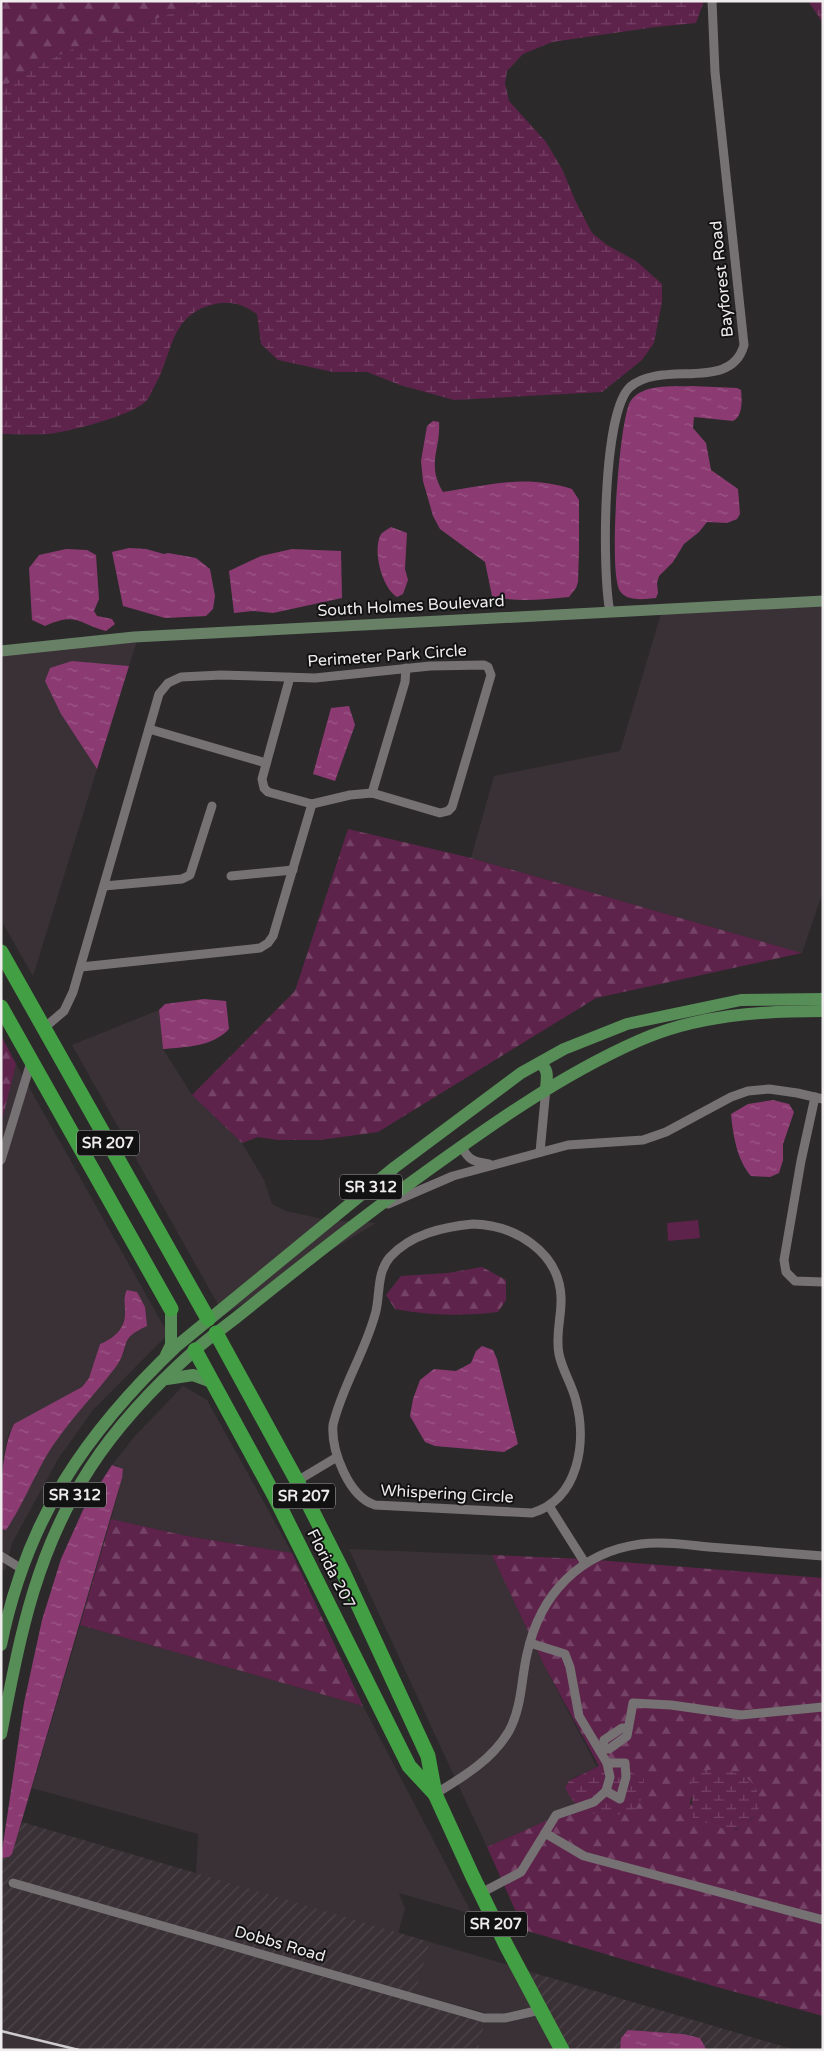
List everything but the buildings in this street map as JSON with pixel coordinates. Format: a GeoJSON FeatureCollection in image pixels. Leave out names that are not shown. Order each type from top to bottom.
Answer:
{"type":"FeatureCollection","features":[{"type":"Feature","properties":{"kind":"highway","name":"SR 207"},"geometry":{"type":"LineString","coordinates":[[1,952],[208,1319]]}},
{"type":"Feature","properties":{"kind":"highway","name":"SR 207"},"geometry":{"type":"LineString","coordinates":[[1,1007],[171,1309]]}},
{"type":"Feature","properties":{"kind":"highway","name":"SR 207"},"geometry":{"type":"LineString","coordinates":[[216,1333],[297,1481],[375,1640],[428,1756],[435,1794],[481,1893],[562,2050]]}},
{"type":"Feature","properties":{"kind":"highway","name":"Florida 207"},"geometry":{"type":"LineString","coordinates":[[191,1344],[278,1504],[409,1766],[435,1794]]}},
{"type":"Feature","properties":{"kind":"main road","name":"South Holmes Boulevard"},"geometry":{"type":"LineString","coordinates":[[1,651],[134,637],[823,601]]}},
{"type":"Feature","properties":{"kind":"main road","name":"SR 312"},"geometry":{"type":"LineString","coordinates":[[1,1734],[19,1643],[37,1575],[49,1545],[76,1492],[108,1443],[167,1379],[208,1319],[395,1167],[522,1073],[564,1049],[627,1024],[741,1000],[823,999]]}},
{"type":"Feature","properties":{"kind":"main road","name":"SR 312"},"geometry":{"type":"LineString","coordinates":[[1,1645],[22,1569],[49,1508],[83,1449],[126,1397],[165,1357],[216,1333],[322,1248],[462,1146],[546,1088],[640,1040],[679,1028],[744,1012],[823,1011]]}},
{"type":"Feature","properties":{"kind":"main road"},"geometry":{"type":"LineString","coordinates":[[540,1063],[547,1072],[546,1088]]}},
{"type":"Feature","properties":{"kind":"main road"},"geometry":{"type":"LineString","coordinates":[[165,1357],[171,1345],[171,1309]]}},
{"type":"Feature","properties":{"kind":"main road","name":"SR 207"},"geometry":{"type":"LineString","coordinates":[[171,1309],[191,1344]]}},
{"type":"Feature","properties":{"kind":"main road","name":"SR 207"},"geometry":{"type":"LineString","coordinates":[[208,1319],[216,1333]]}},
{"type":"Feature","properties":{"kind":"main road"},"geometry":{"type":"LineString","coordinates":[[167,1379],[193,1375],[212,1382]]}},
{"type":"Feature","properties":{"kind":"main road"},"geometry":{"type":"LineString","coordinates":[[19,1643],[14,1635],[28,1582],[28,1577],[22,1569]]}},
{"type":"Feature","properties":{"kind":"street","name":"Bayforest Road"},"geometry":{"type":"LineString","coordinates":[[610,612],[605,577],[606,509],[614,430],[622,399],[631,387],[644,380],[725,368],[738,361],[744,344],[715,72],[712,1]]}},
{"type":"Feature","properties":{"kind":"street","name":"Perimeter Park Circle"},"geometry":{"type":"LineString","coordinates":[[44,1028],[54,1021],[68,1005],[81,967],[159,694],[174,679],[221,675],[331,677],[406,668],[484,665],[488,667],[490,675],[452,807],[448,812],[440,813],[372,793],[350,794],[312,804]]}},
{"type":"Feature","properties":{"kind":"street"},"geometry":{"type":"LineString","coordinates":[[372,793],[405,682],[406,668]]}},
{"type":"Feature","properties":{"kind":"street"},"geometry":{"type":"LineString","coordinates":[[81,967],[260,948],[268,943],[273,936],[312,804],[268,792],[262,779],[290,677]]}},
{"type":"Feature","properties":{"kind":"street"},"geometry":{"type":"LineString","coordinates":[[149,729],[266,763]]}},
{"type":"Feature","properties":{"kind":"street"},"geometry":{"type":"LineString","coordinates":[[104,886],[182,879],[190,874],[212,806]]}},
{"type":"Feature","properties":{"kind":"street"},"geometry":{"type":"LineString","coordinates":[[230,876],[293,870]]}},
{"type":"Feature","properties":{"kind":"street"},"geometry":{"type":"LineString","coordinates":[[1,1160],[32,1061]]}},
{"type":"Feature","properties":{"kind":"street"},"geometry":{"type":"LineString","coordinates":[[540,1152],[546,1088]]}},
{"type":"Feature","properties":{"kind":"street"},"geometry":{"type":"LineString","coordinates":[[368,1214],[453,1176],[540,1152],[568,1145],[643,1140],[666,1132],[730,1097],[748,1091],[768,1089],[819,1098],[801,1161],[784,1260],[786,1272],[795,1281],[823,1282]]}},
{"type":"Feature","properties":{"kind":"street"},"geometry":{"type":"LineString","coordinates":[[462,1146],[465,1153],[476,1162],[497,1164]]}},
{"type":"Feature","properties":{"kind":"street","name":"Whispering Circle"},"geometry":{"type":"LineString","coordinates":[[473,1224],[500,1227],[523,1237],[543,1253],[555,1272],[561,1296],[558,1343],[563,1367],[576,1402],[580,1434],[578,1457],[572,1477],[561,1497],[549,1506],[532,1513],[521,1513],[375,1505],[367,1503],[355,1492],[337,1457],[332,1436],[335,1416],[376,1313],[381,1275],[388,1259],[414,1240],[436,1230],[473,1224]]}},
{"type":"Feature","properties":{"kind":"street"},"geometry":{"type":"LineString","coordinates":[[297,1481],[337,1457]]}},
{"type":"Feature","properties":{"kind":"street"},"geometry":{"type":"LineString","coordinates":[[549,1506],[585,1563]]}},
{"type":"Feature","properties":{"kind":"street"},"geometry":{"type":"LineString","coordinates":[[435,1794],[482,1762],[503,1740],[519,1706],[530,1644],[536,1623],[551,1597],[585,1563],[628,1547],[662,1543],[823,1556]]}},
{"type":"Feature","properties":{"kind":"street"},"geometry":{"type":"LineString","coordinates":[[1,1556],[22,1569]]}},
{"type":"Feature","properties":{"kind":"street"},"geometry":{"type":"LineString","coordinates":[[481,1893],[521,1872],[556,1816],[594,1802],[606,1791],[610,1777],[602,1748],[579,1716],[570,1666],[565,1654],[530,1644]]}},
{"type":"Feature","properties":{"kind":"street"},"geometry":{"type":"LineString","coordinates":[[602,1748],[604,1740],[622,1728],[628,1728],[633,1703],[671,1705],[741,1715],[823,1707]]}},
{"type":"Feature","properties":{"kind":"street"},"geometry":{"type":"LineString","coordinates":[[606,1791],[620,1799],[626,1778],[625,1763],[607,1763]]}},
{"type":"Feature","properties":{"kind":"street"},"geometry":{"type":"LineString","coordinates":[[545,1833],[584,1856],[823,1920]]}},
{"type":"Feature","properties":{"kind":"street","name":"Dobbs Road"},"geometry":{"type":"LineString","coordinates":[[13,1883],[484,2018],[505,2018],[540,2010]]}},
{"type":"Feature","properties":{"kind":"shaded area"},"geometry":{"type":"Polygon","coordinates":[[[823,605],[823,891],[802,953],[471,858],[494,776],[620,751],[661,614],[823,605]]]}},
{"type":"Feature","properties":{"kind":"shaded area"},"geometry":{"type":"Polygon","coordinates":[[[137,641],[129,666],[72,661],[61,714],[97,769],[33,976],[1,920],[1,655],[137,641]]]}},
{"type":"Feature","properties":{"kind":"shaded area"},"geometry":{"type":"Polygon","coordinates":[[[159,1010],[163,1049],[192,1095],[242,1143],[264,1180],[272,1204],[286,1211],[327,1220],[376,1223],[224,1315],[72,1045],[159,1010]]]}},
{"type":"Feature","properties":{"kind":"shaded area"},"geometry":{"type":"Polygon","coordinates":[[[16,1064],[168,1334],[93,1410],[58,1459],[12,1543],[5,1571],[1,1567],[1,1529],[6,1530],[14,1518],[31,1480],[58,1437],[124,1353],[125,1342],[130,1333],[137,1292],[127,1290],[124,1296],[126,1312],[122,1325],[118,1333],[111,1340],[100,1344],[89,1378],[82,1387],[9,1432],[1,1466],[1,1122],[16,1064]]]}},
{"type":"Feature","properties":{"kind":"shaded area"},"geometry":{"type":"Polygon","coordinates":[[[183,1386],[207,1400],[292,1553],[187,1536],[111,1519],[122,1478],[117,1465],[112,1465],[135,1436],[183,1386]]]}},
{"type":"Feature","properties":{"kind":"shaded area"},"geometry":{"type":"Polygon","coordinates":[[[349,1549],[492,1555],[544,1665],[597,1767],[570,1779],[579,1806],[487,1847],[349,1549]]]}},
{"type":"Feature","properties":{"kind":"shaded area"},"geometry":{"type":"Polygon","coordinates":[[[80,1625],[363,1706],[472,1914],[399,1893],[405,1909],[398,1933],[196,1874],[198,1834],[32,1788],[80,1625]]]}},
{"type":"Feature","properties":{"kind":"shaded area"},"geometry":{"type":"Polygon","coordinates":[[[22,1822],[430,1942],[415,1994],[10,1878],[7,1886],[485,2023],[478,2050],[79,2050],[1,2031],[1,1858],[9,1857],[12,1854],[22,1822]]]}},
{"type":"Feature","properties":{"kind":"shaded area"},"geometry":{"type":"Polygon","coordinates":[[[430,1942],[512,1966],[533,2007],[494,2015],[415,1994],[430,1942]]]}},
{"type":"Feature","properties":{"kind":"shaded area"},"geometry":{"type":"Polygon","coordinates":[[[524,1970],[795,2050],[706,2050],[700,2038],[683,2034],[628,2030],[621,2038],[620,2050],[567,2050],[524,1970]]]}},
{"type":"Feature","properties":{"kind":"shaded area"},"geometry":{"type":"Polygon","coordinates":[[[537,2015],[557,2050],[478,2050],[485,2023],[506,2023],[537,2015]]]}},
{"type":"Feature","properties":{"kind":"shaded area"},"geometry":{"type":"Polygon","coordinates":[[[1,2031],[79,2050],[1,2050],[1,2031]]]}},
{"type":"Feature","properties":{"kind":"green space"},"geometry":{"type":"Polygon","coordinates":[[[1,1],[208,1],[88,42],[42,63],[1,88],[1,1]]]}},
{"type":"Feature","properties":{"kind":"green space"},"geometry":{"type":"Polygon","coordinates":[[[208,1],[704,1],[696,23],[552,42],[523,54],[507,71],[505,83],[509,101],[546,142],[562,169],[592,233],[607,245],[636,261],[662,284],[662,302],[654,343],[642,360],[602,392],[454,400],[400,385],[367,372],[333,372],[278,360],[261,344],[257,314],[241,305],[224,303],[211,305],[197,311],[179,328],[150,396],[137,407],[113,418],[57,433],[1,434],[1,88],[42,63],[88,42],[208,1]]]}},
{"type":"Feature","properties":{"kind":"green space"},"geometry":{"type":"Polygon","coordinates":[[[808,1],[823,1],[823,23],[808,1]]]}},
{"type":"Feature","properties":{"kind":"green space"},"geometry":{"type":"Polygon","coordinates":[[[348,829],[471,858],[802,953],[596,998],[378,1132],[320,1140],[278,1140],[258,1137],[242,1143],[192,1095],[295,991],[348,829]]]}},
{"type":"Feature","properties":{"kind":"green space"},"geometry":{"type":"Polygon","coordinates":[[[1,1035],[16,1064],[3,1116],[1,1116],[1,1035]]]}},
{"type":"Feature","properties":{"kind":"green space"},"geometry":{"type":"Polygon","coordinates":[[[698,1220],[700,1238],[668,1241],[667,1223],[698,1220]]]}},
{"type":"Feature","properties":{"kind":"green space"},"geometry":{"type":"Polygon","coordinates":[[[482,1267],[506,1280],[506,1300],[498,1312],[446,1315],[421,1313],[395,1309],[386,1295],[401,1276],[448,1273],[482,1267]]]}},
{"type":"Feature","properties":{"kind":"green space"},"geometry":{"type":"Polygon","coordinates":[[[111,1519],[187,1536],[292,1553],[363,1706],[80,1625],[111,1519]]]}},
{"type":"Feature","properties":{"kind":"green space"},"geometry":{"type":"Polygon","coordinates":[[[492,1555],[584,1559],[823,1578],[823,2016],[524,1930],[487,1847],[579,1806],[599,1766],[544,1665],[492,1555]],[[691,1797],[690,1804],[736,1830],[752,1819],[761,1804],[691,1797]]]}},
{"type":"Feature","properties":{"kind":"green space"},"geometry":{"type":"Polygon","coordinates":[[[599,1766],[625,1769],[644,1779],[641,1800],[633,1813],[593,1814],[577,1805],[570,1797],[565,1787],[570,1780],[599,1766]]]}},
{"type":"Feature","properties":{"kind":"green space"},"geometry":{"type":"Polygon","coordinates":[[[715,1769],[740,1774],[751,1782],[759,1796],[761,1805],[754,1816],[739,1828],[723,1828],[693,1818],[691,1781],[697,1772],[715,1769]]]}},
{"type":"Feature","properties":{"kind":"water"},"geometry":{"type":"Polygon","coordinates":[[[658,387],[737,388],[741,390],[741,407],[736,419],[733,421],[694,417],[693,428],[706,443],[711,470],[738,489],[740,514],[737,519],[727,523],[707,522],[699,532],[684,544],[673,562],[659,576],[656,598],[627,597],[620,591],[615,557],[616,498],[626,415],[630,402],[642,392],[658,387]]]}},
{"type":"Feature","properties":{"kind":"water"},"geometry":{"type":"Polygon","coordinates":[[[433,421],[439,422],[435,473],[443,492],[508,482],[538,482],[572,489],[579,500],[579,550],[578,582],[569,597],[520,600],[492,596],[485,562],[440,529],[433,516],[423,481],[421,461],[427,426],[433,421]]]}},
{"type":"Feature","properties":{"kind":"water"},"geometry":{"type":"Polygon","coordinates":[[[391,527],[407,533],[405,569],[408,580],[403,594],[397,597],[387,586],[378,559],[378,541],[381,534],[391,527]]]}},
{"type":"Feature","properties":{"kind":"water"},"geometry":{"type":"Polygon","coordinates":[[[129,548],[146,549],[164,554],[196,558],[210,569],[215,596],[213,609],[206,616],[165,618],[123,606],[112,552],[129,548]]]}},
{"type":"Feature","properties":{"kind":"water"},"geometry":{"type":"Polygon","coordinates":[[[66,549],[87,550],[96,555],[99,599],[94,611],[97,616],[112,619],[115,624],[106,631],[71,619],[45,626],[32,620],[29,568],[39,555],[66,549]]]}},
{"type":"Feature","properties":{"kind":"water"},"geometry":{"type":"Polygon","coordinates":[[[292,549],[341,551],[342,598],[273,613],[253,611],[234,613],[229,571],[261,556],[292,549]]]}},
{"type":"Feature","properties":{"kind":"water"},"geometry":{"type":"Polygon","coordinates":[[[72,661],[129,666],[97,769],[61,714],[45,681],[50,668],[72,661]]]}},
{"type":"Feature","properties":{"kind":"water"},"geometry":{"type":"Polygon","coordinates":[[[349,706],[355,725],[335,781],[313,774],[331,708],[349,706]]]}},
{"type":"Feature","properties":{"kind":"water"},"geometry":{"type":"Polygon","coordinates":[[[204,999],[226,1001],[229,1029],[207,1043],[190,1047],[163,1049],[159,1010],[165,1004],[204,999]]]}},
{"type":"Feature","properties":{"kind":"water"},"geometry":{"type":"Polygon","coordinates":[[[773,1100],[789,1104],[794,1112],[783,1144],[783,1160],[779,1173],[770,1177],[751,1176],[739,1155],[731,1114],[748,1104],[773,1100]]]}},
{"type":"Feature","properties":{"kind":"water"},"geometry":{"type":"Polygon","coordinates":[[[127,1290],[137,1292],[145,1307],[147,1326],[131,1335],[128,1339],[123,1354],[115,1368],[72,1419],[51,1448],[13,1519],[6,1530],[1,1529],[1,1489],[4,1461],[9,1435],[14,1424],[82,1387],[89,1378],[100,1344],[115,1335],[124,1322],[127,1290]]]}},
{"type":"Feature","properties":{"kind":"water"},"geometry":{"type":"Polygon","coordinates":[[[482,1346],[493,1350],[497,1359],[518,1444],[504,1452],[435,1446],[425,1442],[410,1416],[413,1399],[420,1380],[434,1369],[456,1371],[471,1363],[476,1351],[482,1346]]]}},
{"type":"Feature","properties":{"kind":"water"},"geometry":{"type":"Polygon","coordinates":[[[112,1465],[123,1469],[122,1478],[12,1854],[9,1857],[1,1858],[24,1703],[42,1620],[61,1559],[83,1510],[112,1465]]]}},
{"type":"Feature","properties":{"kind":"water"},"geometry":{"type":"Polygon","coordinates":[[[628,2030],[683,2034],[700,2038],[706,2049],[620,2050],[621,2038],[628,2030]]]}},
{"type":"Feature","properties":{"kind":"railway"},"geometry":{"type":"LineString","coordinates":[[1,2031],[79,2050]]}}]}
